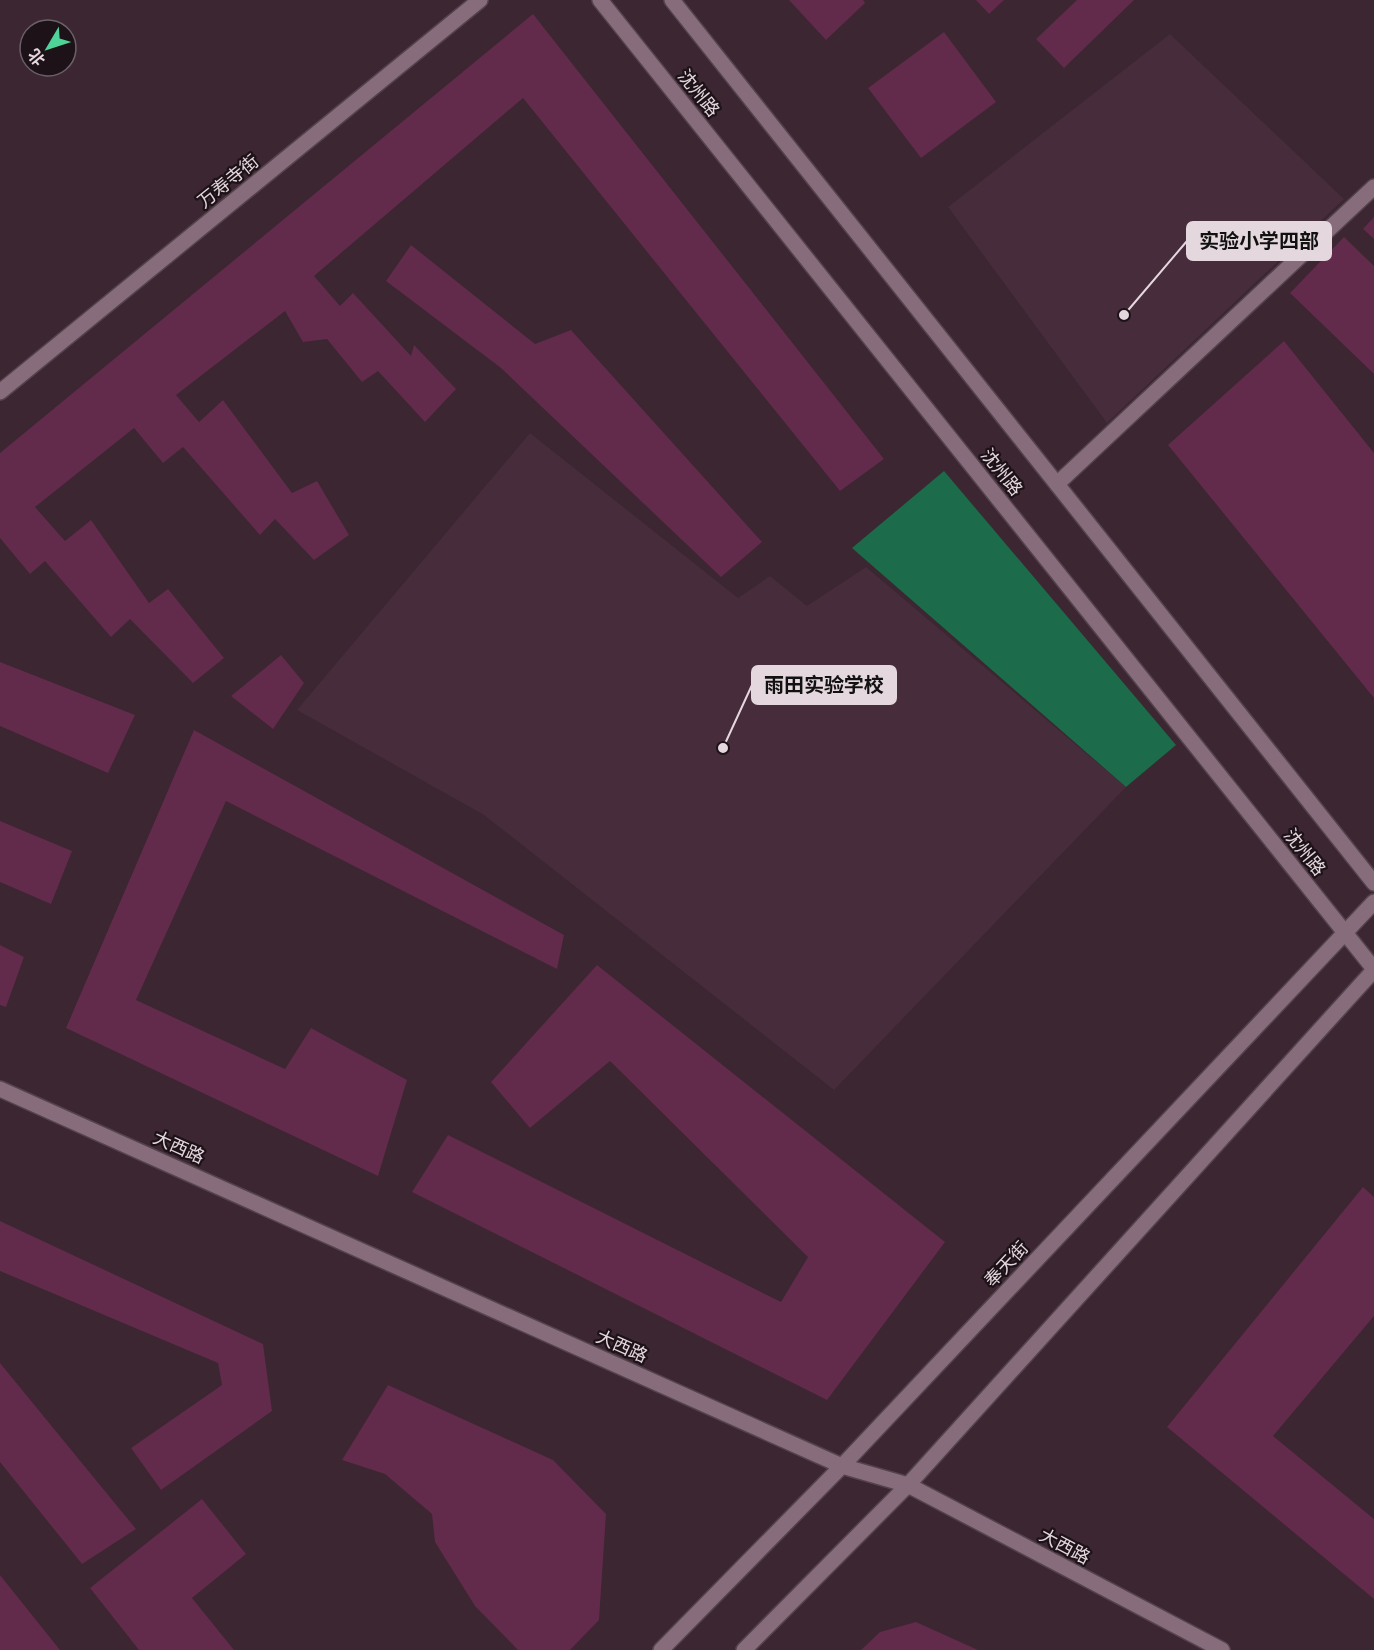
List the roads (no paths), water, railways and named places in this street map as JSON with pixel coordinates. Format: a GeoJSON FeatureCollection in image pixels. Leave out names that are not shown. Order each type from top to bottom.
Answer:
{"type":"FeatureCollection","features":[{"type":"Feature","properties":{"kind":"main road","name":"万寿寺街"},"geometry":{"type":"LineString","coordinates":[[0,392],[480,0]]}},
{"type":"Feature","properties":{"kind":"main road","name":"沈州路"},"geometry":{"type":"LineString","coordinates":[[600,0],[1374,970]]}},
{"type":"Feature","properties":{"kind":"main road","name":"沈州路"},"geometry":{"type":"LineString","coordinates":[[672,0],[1374,883]]}},
{"type":"Feature","properties":{"kind":"main road"},"geometry":{"type":"LineString","coordinates":[[1057,484],[1374,187]]}},
{"type":"Feature","properties":{"kind":"main road","name":"奉天街"},"geometry":{"type":"LineString","coordinates":[[661,1650],[842,1466],[1374,902]]}},
{"type":"Feature","properties":{"kind":"main road"},"geometry":{"type":"LineString","coordinates":[[744,1650],[908,1485],[1374,970]]}},
{"type":"Feature","properties":{"kind":"main road","name":"大西路"},"geometry":{"type":"LineString","coordinates":[[0,1089],[842,1466],[908,1485],[1222,1650]]}},
{"type":"Feature","properties":{"kind":"place","name":"实验小学四部"},"geometry":{"type":"Point","coordinates":[1124,315]}},
{"type":"Feature","properties":{"kind":"place","name":"雨田实验学校"},"geometry":{"type":"Point","coordinates":[723,748]}}]}
